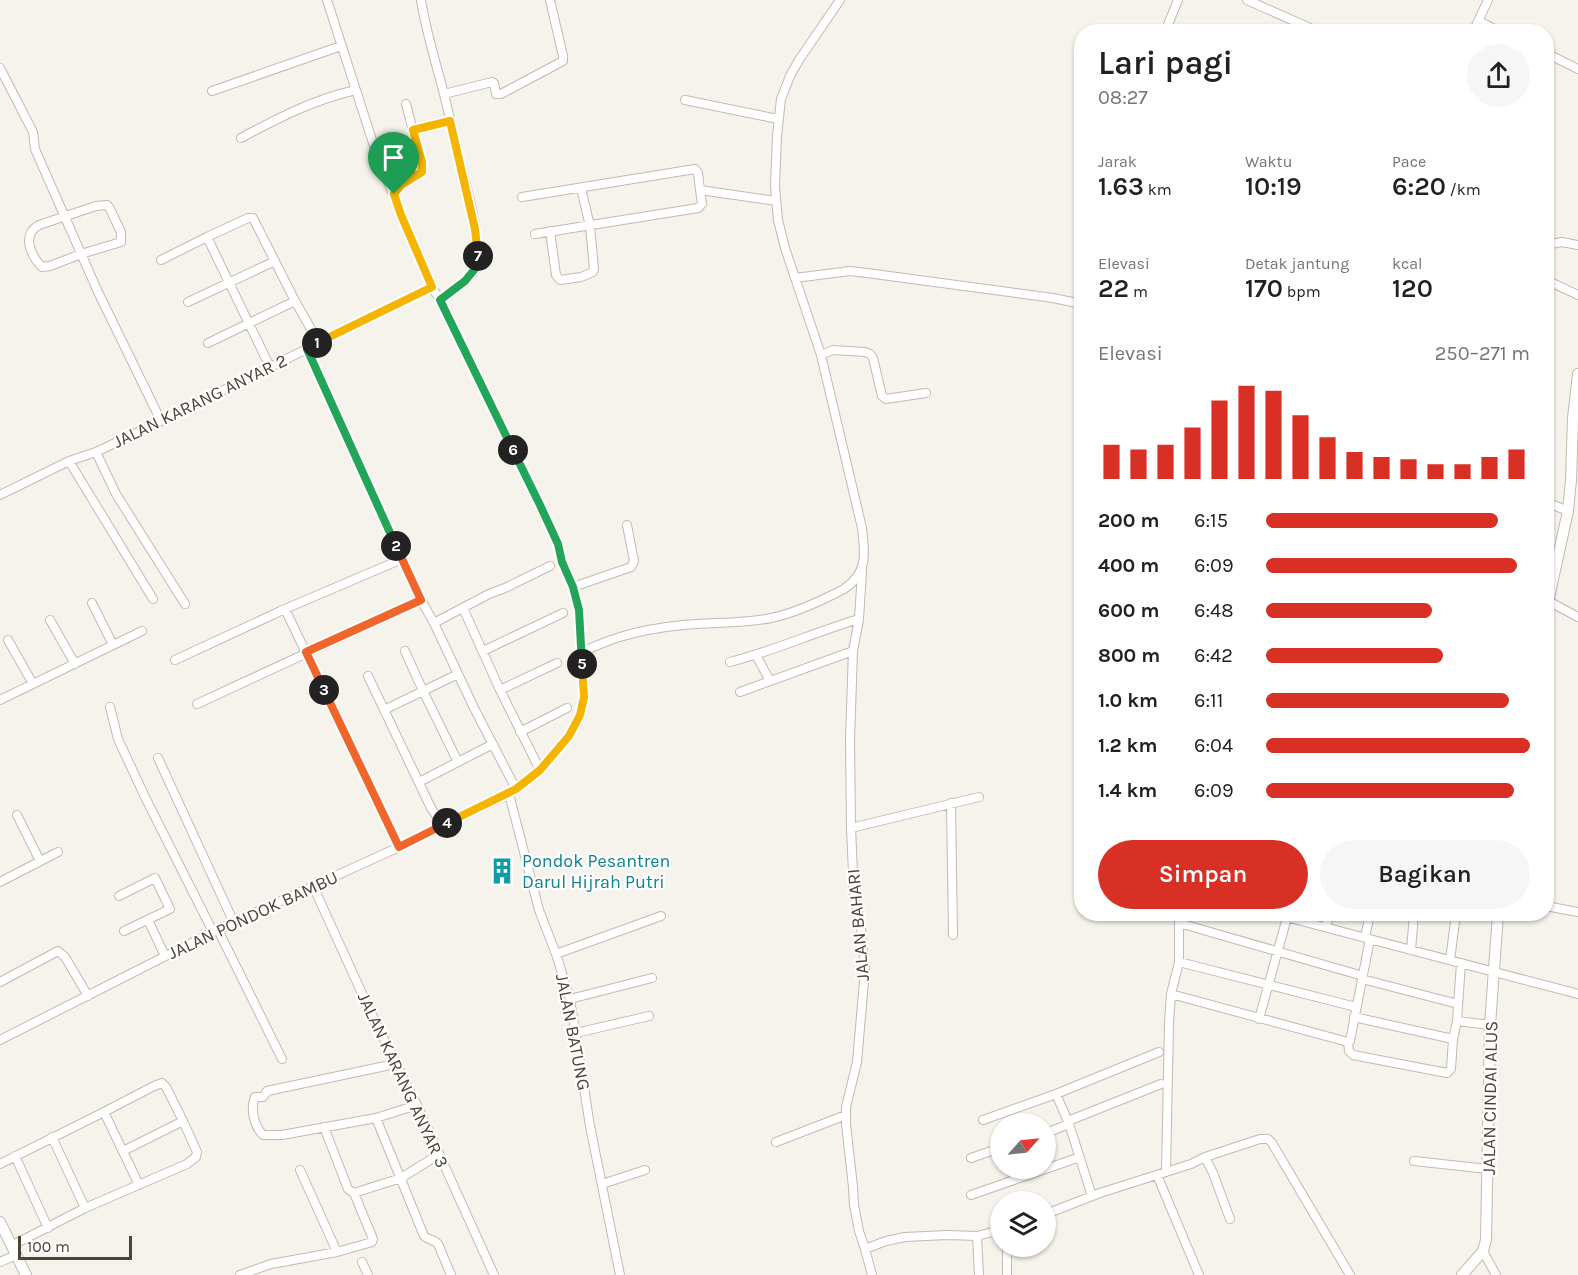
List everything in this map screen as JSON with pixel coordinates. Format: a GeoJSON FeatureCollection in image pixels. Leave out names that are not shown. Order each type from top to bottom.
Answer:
{"type":"FeatureCollection","features":[{"type":"Feature","properties":{"kind":"street","name":"JALAN PONDOK BAMBU"},"geometry":{"type":"LineString","coordinates":[[0,1040],[216,931],[399,847],[512,791],[540,770],[569,736],[580,715],[584,697],[579,610],[558,544],[432,287],[401,215],[373,143],[327,0]]}},
{"type":"Feature","properties":{"kind":"street"},"geometry":{"type":"LineString","coordinates":[[421,0],[471,210],[478,256],[474,270],[465,281],[440,300]]}},
{"type":"Feature","properties":{"kind":"street"},"geometry":{"type":"LineString","coordinates":[[444,94],[492,82],[496,94],[501,94],[563,61],[550,0]]}},
{"type":"Feature","properties":{"kind":"street","name":"JALAN BAHARI"},"geometry":{"type":"LineString","coordinates":[[840,0],[799,60],[781,99],[776,152],[776,201],[783,240],[821,355],[862,528],[864,556],[854,651],[850,739],[854,895],[861,928],[865,970],[858,1062],[849,1096],[846,1124],[854,1205],[872,1275]]}},
{"type":"Feature","properties":{"kind":"street"},"geometry":{"type":"LineString","coordinates":[[1168,24],[1178,0]]}},
{"type":"Feature","properties":{"kind":"street"},"geometry":{"type":"LineString","coordinates":[[1247,0],[1301,24]]}},
{"type":"Feature","properties":{"kind":"street"},"geometry":{"type":"LineString","coordinates":[[1477,24],[1488,0]]}},
{"type":"Feature","properties":{"kind":"street"},"geometry":{"type":"LineString","coordinates":[[1479,21],[1485,24]]}},
{"type":"Feature","properties":{"kind":"street"},"geometry":{"type":"LineString","coordinates":[[212,92],[341,45]]}},
{"type":"Feature","properties":{"kind":"street"},"geometry":{"type":"LineString","coordinates":[[1554,57],[1578,69]]}},
{"type":"Feature","properties":{"kind":"street"},"geometry":{"type":"LineString","coordinates":[[0,68],[33,132],[35,149],[81,254],[161,421]]}},
{"type":"Feature","properties":{"kind":"street"},"geometry":{"type":"LineString","coordinates":[[241,138],[287,114],[338,94],[356,90]]}},
{"type":"Feature","properties":{"kind":"street"},"geometry":{"type":"LineString","coordinates":[[685,100],[778,119]]}},
{"type":"Feature","properties":{"kind":"street"},"geometry":{"type":"LineString","coordinates":[[394,194],[401,185],[422,172],[422,162],[406,104]]}},
{"type":"Feature","properties":{"kind":"street"},"geometry":{"type":"LineString","coordinates":[[413,130],[450,121]]}},
{"type":"Feature","properties":{"kind":"street"},"geometry":{"type":"LineString","coordinates":[[522,197],[695,169],[698,172],[702,204],[698,208],[535,234]]}},
{"type":"Feature","properties":{"kind":"street"},"geometry":{"type":"LineString","coordinates":[[550,231],[556,275],[560,280],[590,275],[594,269],[590,226],[581,188]]}},
{"type":"Feature","properties":{"kind":"street"},"geometry":{"type":"LineString","coordinates":[[700,190],[776,201]]}},
{"type":"Feature","properties":{"kind":"street"},"geometry":{"type":"LineString","coordinates":[[106,205],[121,232],[121,242],[81,254],[42,267],[34,255],[29,238],[31,230],[64,216],[106,205]]}},
{"type":"Feature","properties":{"kind":"street"},"geometry":{"type":"LineString","coordinates":[[161,260],[207,237],[253,218],[319,343]]}},
{"type":"Feature","properties":{"kind":"street"},"geometry":{"type":"LineString","coordinates":[[207,237],[270,367]]}},
{"type":"Feature","properties":{"kind":"street"},"geometry":{"type":"LineString","coordinates":[[1554,244],[1578,244]]}},
{"type":"Feature","properties":{"kind":"street"},"geometry":{"type":"LineString","coordinates":[[188,302],[275,261]]}},
{"type":"Feature","properties":{"kind":"street"},"geometry":{"type":"LineString","coordinates":[[795,278],[850,271],[1074,302]]}},
{"type":"Feature","properties":{"kind":"street"},"geometry":{"type":"LineString","coordinates":[[1554,284],[1578,295]]}},
{"type":"Feature","properties":{"kind":"street","name":"JALAN KARANG ANYAR 2"},"geometry":{"type":"LineString","coordinates":[[0,495],[69,461],[96,452],[161,421],[432,287]]}},
{"type":"Feature","properties":{"kind":"street"},"geometry":{"type":"LineString","coordinates":[[208,343],[295,301]]}},
{"type":"Feature","properties":{"kind":"street","name":"JALAN BATUNG"},"geometry":{"type":"LineString","coordinates":[[307,349],[421,600],[493,744],[512,791],[539,910],[570,999],[590,1126],[620,1275]]}},
{"type":"Feature","properties":{"kind":"street"},"geometry":{"type":"LineString","coordinates":[[821,355],[833,351],[870,354],[884,399],[926,393]]}},
{"type":"Feature","properties":{"kind":"street"},"geometry":{"type":"LineString","coordinates":[[1554,578],[1568,511],[1578,374]]}},
{"type":"Feature","properties":{"kind":"street"},"geometry":{"type":"LineString","coordinates":[[96,452],[116,494],[184,604]]}},
{"type":"Feature","properties":{"kind":"street"},"geometry":{"type":"LineString","coordinates":[[69,461],[153,599]]}},
{"type":"Feature","properties":{"kind":"street"},"geometry":{"type":"LineString","coordinates":[[1554,505],[1568,511]]}},
{"type":"Feature","properties":{"kind":"street"},"geometry":{"type":"LineString","coordinates":[[573,587],[631,567],[634,561],[627,525]]}},
{"type":"Feature","properties":{"kind":"street"},"geometry":{"type":"LineString","coordinates":[[175,660],[285,609],[402,559]]}},
{"type":"Feature","properties":{"kind":"street"},"geometry":{"type":"LineString","coordinates":[[434,623],[550,566]]}},
{"type":"Feature","properties":{"kind":"street"},"geometry":{"type":"LineString","coordinates":[[581,652],[621,637],[682,625],[742,622],[782,615],[812,605],[844,590],[862,570]]}},
{"type":"Feature","properties":{"kind":"street"},"geometry":{"type":"LineString","coordinates":[[197,704],[421,600]]}},
{"type":"Feature","properties":{"kind":"street"},"geometry":{"type":"LineString","coordinates":[[92,603],[113,645]]}},
{"type":"Feature","properties":{"kind":"street"},"geometry":{"type":"LineString","coordinates":[[463,608],[540,770]]}},
{"type":"Feature","properties":{"kind":"street"},"geometry":{"type":"LineString","coordinates":[[285,609],[399,847]]}},
{"type":"Feature","properties":{"kind":"street"},"geometry":{"type":"LineString","coordinates":[[1554,609],[1578,617]]}},
{"type":"Feature","properties":{"kind":"street"},"geometry":{"type":"LineString","coordinates":[[483,651],[564,613]]}},
{"type":"Feature","properties":{"kind":"street"},"geometry":{"type":"LineString","coordinates":[[730,662],[859,619]]}},
{"type":"Feature","properties":{"kind":"street"},"geometry":{"type":"LineString","coordinates":[[50,620],[75,664]]}},
{"type":"Feature","properties":{"kind":"street"},"geometry":{"type":"LineString","coordinates":[[0,700],[142,631]]}},
{"type":"Feature","properties":{"kind":"street"},"geometry":{"type":"LineString","coordinates":[[8,640],[33,684]]}},
{"type":"Feature","properties":{"kind":"street"},"geometry":{"type":"LineString","coordinates":[[405,651],[458,762]]}},
{"type":"Feature","properties":{"kind":"street"},"geometry":{"type":"LineString","coordinates":[[740,692],[854,651]]}},
{"type":"Feature","properties":{"kind":"street"},"geometry":{"type":"LineString","coordinates":[[756,655],[770,681]]}},
{"type":"Feature","properties":{"kind":"street"},"geometry":{"type":"LineString","coordinates":[[500,690],[557,663]]}},
{"type":"Feature","properties":{"kind":"street"},"geometry":{"type":"LineString","coordinates":[[384,710],[458,674]]}},
{"type":"Feature","properties":{"kind":"street"},"geometry":{"type":"LineString","coordinates":[[368,676],[431,808],[443,825]]}},
{"type":"Feature","properties":{"kind":"street"},"geometry":{"type":"LineString","coordinates":[[110,707],[118,739],[145,797],[282,1059]]}},
{"type":"Feature","properties":{"kind":"street"},"geometry":{"type":"LineString","coordinates":[[520,732],[567,708]]}},
{"type":"Feature","properties":{"kind":"street"},"geometry":{"type":"LineString","coordinates":[[419,782],[493,744]]}},
{"type":"Feature","properties":{"kind":"street"},"geometry":{"type":"LineString","coordinates":[[158,758],[234,923]]}},
{"type":"Feature","properties":{"kind":"street"},"geometry":{"type":"LineString","coordinates":[[851,828],[978,797]]}},
{"type":"Feature","properties":{"kind":"street"},"geometry":{"type":"LineString","coordinates":[[951,803],[953,935]]}},
{"type":"Feature","properties":{"kind":"street"},"geometry":{"type":"LineString","coordinates":[[17,815],[40,861]]}},
{"type":"Feature","properties":{"kind":"street"},"geometry":{"type":"LineString","coordinates":[[0,882],[58,852]]}},
{"type":"Feature","properties":{"kind":"street"},"geometry":{"type":"LineString","coordinates":[[119,896],[155,878],[170,909],[124,931]]}},
{"type":"Feature","properties":{"kind":"street","name":"JALAN KARANG ANYAR 3"},"geometry":{"type":"LineString","coordinates":[[313,886],[395,1064],[417,1105],[494,1275]]}},
{"type":"Feature","properties":{"kind":"street"},"geometry":{"type":"LineString","coordinates":[[1554,908],[1578,912]]}},
{"type":"Feature","properties":{"kind":"street"},"geometry":{"type":"LineString","coordinates":[[556,954],[661,916]]}},
{"type":"Feature","properties":{"kind":"street"},"geometry":{"type":"LineString","coordinates":[[148,920],[165,956]]}},
{"type":"Feature","properties":{"kind":"street"},"geometry":{"type":"LineString","coordinates":[[1166,1172],[1171,994],[1179,962],[1179,921]]}},
{"type":"Feature","properties":{"kind":"street"},"geometry":{"type":"LineString","coordinates":[[1188,921],[1277,952],[1458,1004]]}},
{"type":"Feature","properties":{"kind":"street"},"geometry":{"type":"LineString","coordinates":[[1259,1019],[1285,921]]}},
{"type":"Feature","properties":{"kind":"street"},"geometry":{"type":"LineString","coordinates":[[1306,921],[1578,994]]}},
{"type":"Feature","properties":{"kind":"street"},"geometry":{"type":"LineString","coordinates":[[1326,927],[1327,921]]}},
{"type":"Feature","properties":{"kind":"street"},"geometry":{"type":"LineString","coordinates":[[1369,921],[1363,978],[1348,1042],[1349,1051],[1353,1055],[1447,1073],[1451,1069],[1461,963]]}},
{"type":"Feature","properties":{"kind":"street"},"geometry":{"type":"LineString","coordinates":[[1411,950],[1413,921]]}},
{"type":"Feature","properties":{"kind":"street"},"geometry":{"type":"LineString","coordinates":[[1450,960],[1455,921]]}},
{"type":"Feature","properties":{"kind":"street","name":"JALAN CINDAI ALUS"},"geometry":{"type":"LineString","coordinates":[[1483,1251],[1486,1240],[1490,1025],[1498,921]]}},
{"type":"Feature","properties":{"kind":"street"},"geometry":{"type":"LineString","coordinates":[[0,982],[58,951],[65,957],[88,996]]}},
{"type":"Feature","properties":{"kind":"street"},"geometry":{"type":"LineString","coordinates":[[1179,962],[1356,1007]]}},
{"type":"Feature","properties":{"kind":"street"},"geometry":{"type":"LineString","coordinates":[[570,999],[652,978]]}},
{"type":"Feature","properties":{"kind":"street"},"geometry":{"type":"LineString","coordinates":[[1171,994],[1348,1042]]}},
{"type":"Feature","properties":{"kind":"street"},"geometry":{"type":"LineString","coordinates":[[576,1033],[649,1016]]}},
{"type":"Feature","properties":{"kind":"street"},"geometry":{"type":"LineString","coordinates":[[1354,1017],[1454,1039]]}},
{"type":"Feature","properties":{"kind":"street"},"geometry":{"type":"LineString","coordinates":[[1456,1021],[1490,1025]]}},
{"type":"Feature","properties":{"kind":"street"},"geometry":{"type":"LineString","coordinates":[[983,1120],[1056,1094],[1159,1052]]}},
{"type":"Feature","properties":{"kind":"street"},"geometry":{"type":"LineString","coordinates":[[395,1064],[267,1091],[263,1097],[255,1097],[253,1104],[258,1130],[263,1135],[282,1135],[376,1118],[417,1105]]}},
{"type":"Feature","properties":{"kind":"street"},"geometry":{"type":"LineString","coordinates":[[0,1164],[162,1083],[197,1152],[196,1157],[187,1164],[86,1208],[48,1228],[0,1262]]}},
{"type":"Feature","properties":{"kind":"street"},"geometry":{"type":"LineString","coordinates":[[1056,1128],[1161,1084]]}},
{"type":"Feature","properties":{"kind":"street"},"geometry":{"type":"LineString","coordinates":[[1056,1094],[1069,1123],[1092,1196]]}},
{"type":"Feature","properties":{"kind":"street"},"geometry":{"type":"LineString","coordinates":[[104,1112],[138,1185]]}},
{"type":"Feature","properties":{"kind":"street"},"geometry":{"type":"LineString","coordinates":[[776,1142],[846,1115]]}},
{"type":"Feature","properties":{"kind":"street"},"geometry":{"type":"LineString","coordinates":[[376,1118],[424,1236],[438,1244],[451,1275]]}},
{"type":"Feature","properties":{"kind":"street"},"geometry":{"type":"LineString","coordinates":[[123,1152],[183,1121]]}},
{"type":"Feature","properties":{"kind":"street"},"geometry":{"type":"LineString","coordinates":[[240,1275],[271,1264],[337,1252],[372,1242],[373,1239],[354,1193],[348,1189],[324,1127]]}},
{"type":"Feature","properties":{"kind":"street"},"geometry":{"type":"LineString","coordinates":[[52,1137],[86,1208]]}},
{"type":"Feature","properties":{"kind":"street"},"geometry":{"type":"LineString","coordinates":[[1056,1210],[1191,1164],[1204,1157],[1260,1139],[1268,1139],[1350,1275]]}},
{"type":"Feature","properties":{"kind":"street"},"geometry":{"type":"LineString","coordinates":[[971,1158],[990,1151]]}},
{"type":"Feature","properties":{"kind":"street"},"geometry":{"type":"LineString","coordinates":[[354,1193],[401,1178],[438,1155]]}},
{"type":"Feature","properties":{"kind":"street"},"geometry":{"type":"LineString","coordinates":[[15,1156],[48,1228]]}},
{"type":"Feature","properties":{"kind":"street"},"geometry":{"type":"LineString","coordinates":[[971,1195],[1080,1157]]}},
{"type":"Feature","properties":{"kind":"street"},"geometry":{"type":"LineString","coordinates":[[1204,1157],[1213,1173],[1230,1219]]}},
{"type":"Feature","properties":{"kind":"street"},"geometry":{"type":"LineString","coordinates":[[1414,1161],[1488,1169]]}},
{"type":"Feature","properties":{"kind":"street"},"geometry":{"type":"LineString","coordinates":[[300,1170],[337,1252]]}},
{"type":"Feature","properties":{"kind":"street"},"geometry":{"type":"LineString","coordinates":[[602,1184],[645,1170]]}},
{"type":"Feature","properties":{"kind":"street"},"geometry":{"type":"LineString","coordinates":[[1157,1175],[1199,1275]]}},
{"type":"Feature","properties":{"kind":"street"},"geometry":{"type":"LineString","coordinates":[[0,1222],[26,1275]]}},
{"type":"Feature","properties":{"kind":"street"},"geometry":{"type":"LineString","coordinates":[[865,1248],[905,1237],[977,1236],[990,1233]]}},
{"type":"Feature","properties":{"kind":"street"},"geometry":{"type":"LineString","coordinates":[[977,1236],[979,1275]]}},
{"type":"Feature","properties":{"kind":"street"},"geometry":{"type":"LineString","coordinates":[[1462,1275],[1483,1251],[1496,1275]]}},
{"type":"Feature","properties":{"kind":"street"},"geometry":{"type":"LineString","coordinates":[[1007,1257],[1007,1275]]}},
{"type":"Feature","properties":{"kind":"street"},"geometry":{"type":"LineString","coordinates":[[362,1262],[368,1275]]}},
{"type":"Feature","properties":{"kind":"place","name":"Pondok Pesantren Darul Hijrah Putri"},"geometry":{"type":"Point","coordinates":[502,871]}},
{"type":"Feature","properties":{"kind":"route"},"geometry":{"type":"LineString","coordinates":[[450,121],[475,229],[478,256],[474,270],[465,281],[440,300],[558,544],[579,610],[584,697],[580,715],[569,736],[540,770],[509,794],[399,847],[306,652],[421,600],[307,349],[432,287],[394,194],[401,185],[417,176],[423,169],[413,130],[450,121]]}}]}
